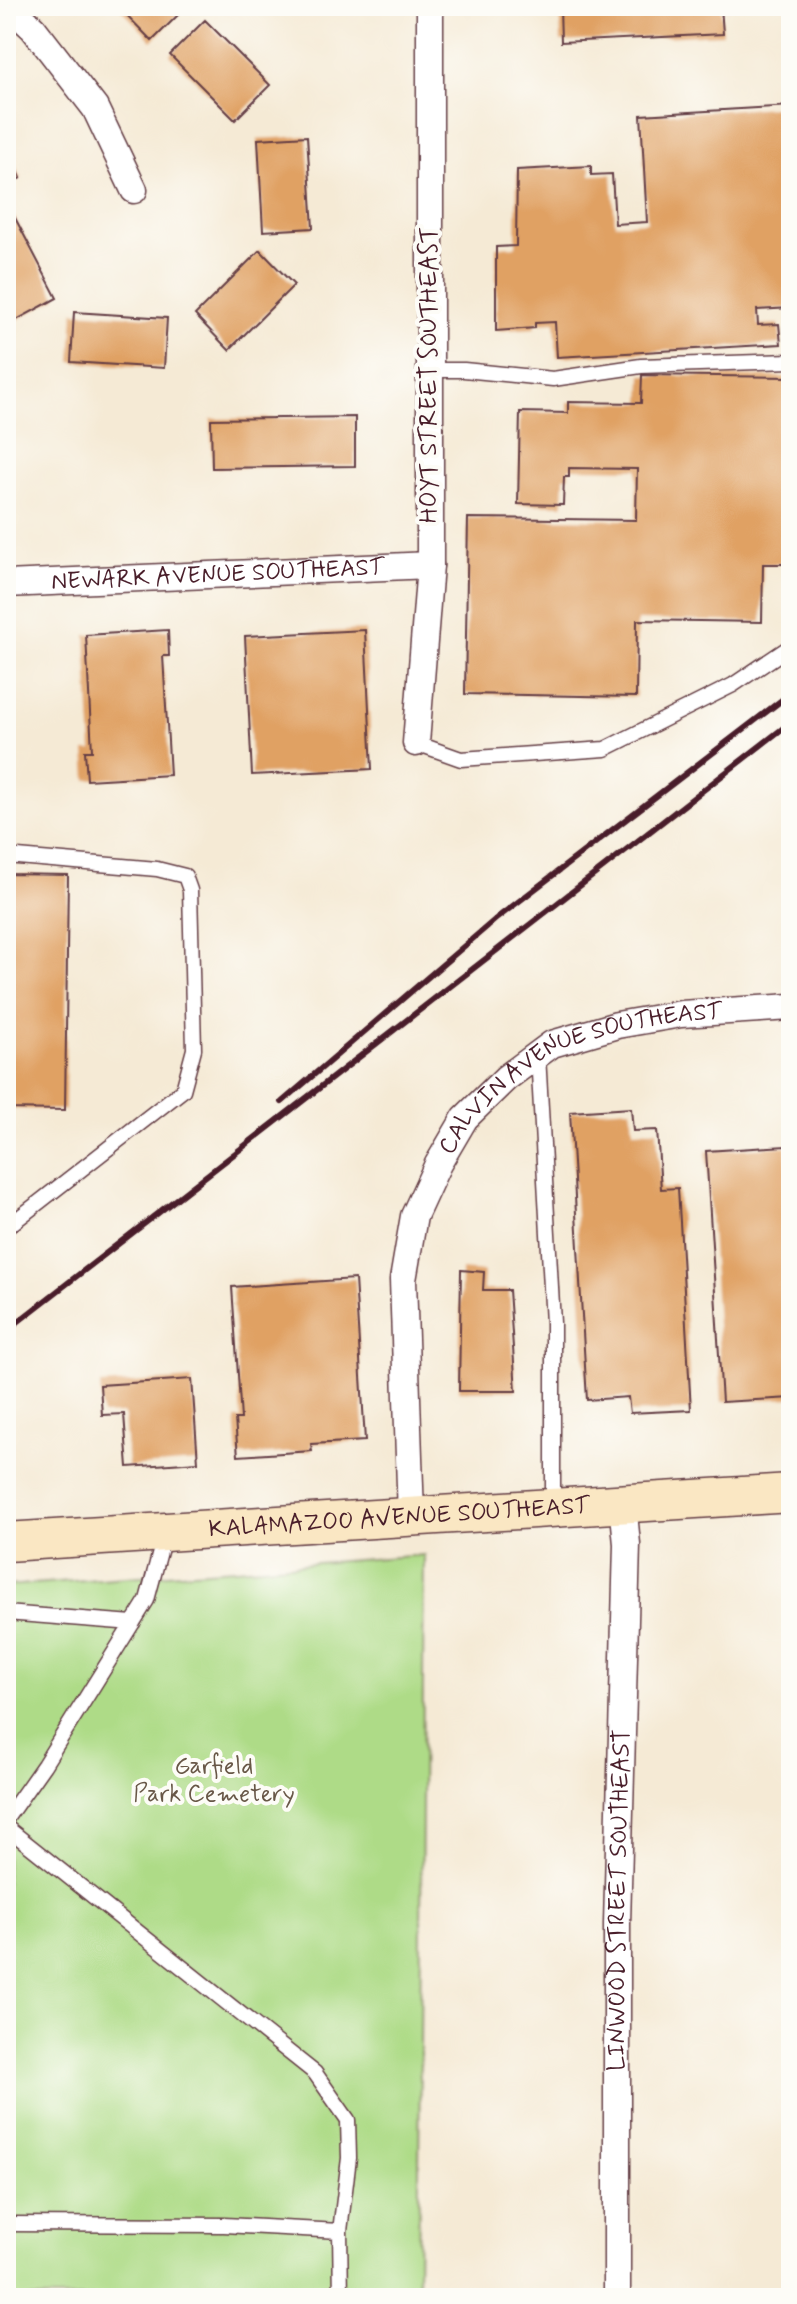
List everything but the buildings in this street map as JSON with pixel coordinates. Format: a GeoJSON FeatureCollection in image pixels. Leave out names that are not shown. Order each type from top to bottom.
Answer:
{"type":"FeatureCollection","features":[{"type":"Feature","properties":{"kind":"main road","name":"KALAMAZOO AVENUE SOUTHEAST"},"geometry":{"type":"LineString","coordinates":[[6,1542],[791,1493]]}},
{"type":"Feature","properties":{"kind":"street"},"geometry":{"type":"LineString","coordinates":[[9,6],[33,28],[95,108],[134,190]]}},
{"type":"Feature","properties":{"kind":"street","name":"HOYT STREET SOUTHEAST"},"geometry":{"type":"LineString","coordinates":[[416,743],[430,565],[430,6]]}},
{"type":"Feature","properties":{"kind":"street","name":"NEWARK AVENUE SOUTHEAST"},"geometry":{"type":"LineString","coordinates":[[6,584],[430,565]]}},
{"type":"Feature","properties":{"kind":"street","name":"CALVIN AVENUE SOUTHEAST"},"geometry":{"type":"LineString","coordinates":[[411,1516],[403,1280],[414,1216],[438,1164],[465,1118],[506,1078],[552,1044],[617,1025],[681,1014],[791,1007]]}},
{"type":"Feature","properties":{"kind":"street","name":"LINWOOD STREET SOUTHEAST"},"geometry":{"type":"LineString","coordinates":[[617,2298],[617,1924],[627,1544],[623,1503]]}},
{"type":"Feature","properties":{"kind":"lane"},"geometry":{"type":"LineString","coordinates":[[429,370],[464,370],[553,379],[641,366],[791,361]]}},
{"type":"Feature","properties":{"kind":"lane"},"geometry":{"type":"LineString","coordinates":[[416,743],[461,759],[605,749],[733,685],[791,646]]}},
{"type":"Feature","properties":{"kind":"lane"},"geometry":{"type":"LineString","coordinates":[[6,856],[157,869],[185,876],[190,890],[194,1049],[183,1090],[6,1228]]}},
{"type":"Feature","properties":{"kind":"lane"},"geometry":{"type":"LineString","coordinates":[[538,1055],[553,1323],[553,1508]]}},
{"type":"Feature","properties":{"kind":"lane"},"geometry":{"type":"LineString","coordinates":[[6,1819],[44,1765],[147,1600],[165,1532]]}},
{"type":"Feature","properties":{"kind":"lane"},"geometry":{"type":"LineString","coordinates":[[6,1613],[133,1623]]}},
{"type":"Feature","properties":{"kind":"lane"},"geometry":{"type":"LineString","coordinates":[[6,1827],[315,2073],[348,2120],[349,2158],[340,2231],[341,2298]]}},
{"type":"Feature","properties":{"kind":"lane"},"geometry":{"type":"LineString","coordinates":[[6,2224],[224,2225],[340,2231]]}},
{"type":"Feature","properties":{"kind":"green space","name":"Garfield Park Cemetery"},"geometry":{"type":"Polygon","coordinates":[[[424,1555],[418,2298],[6,2298],[6,1586],[424,1555]]]}},
{"type":"Feature","properties":{"kind":"railway"},"geometry":{"type":"LineString","coordinates":[[282,1102],[497,918],[791,693]]}},
{"type":"Feature","properties":{"kind":"railway"},"geometry":{"type":"LineString","coordinates":[[6,1331],[791,722]]}}]}
